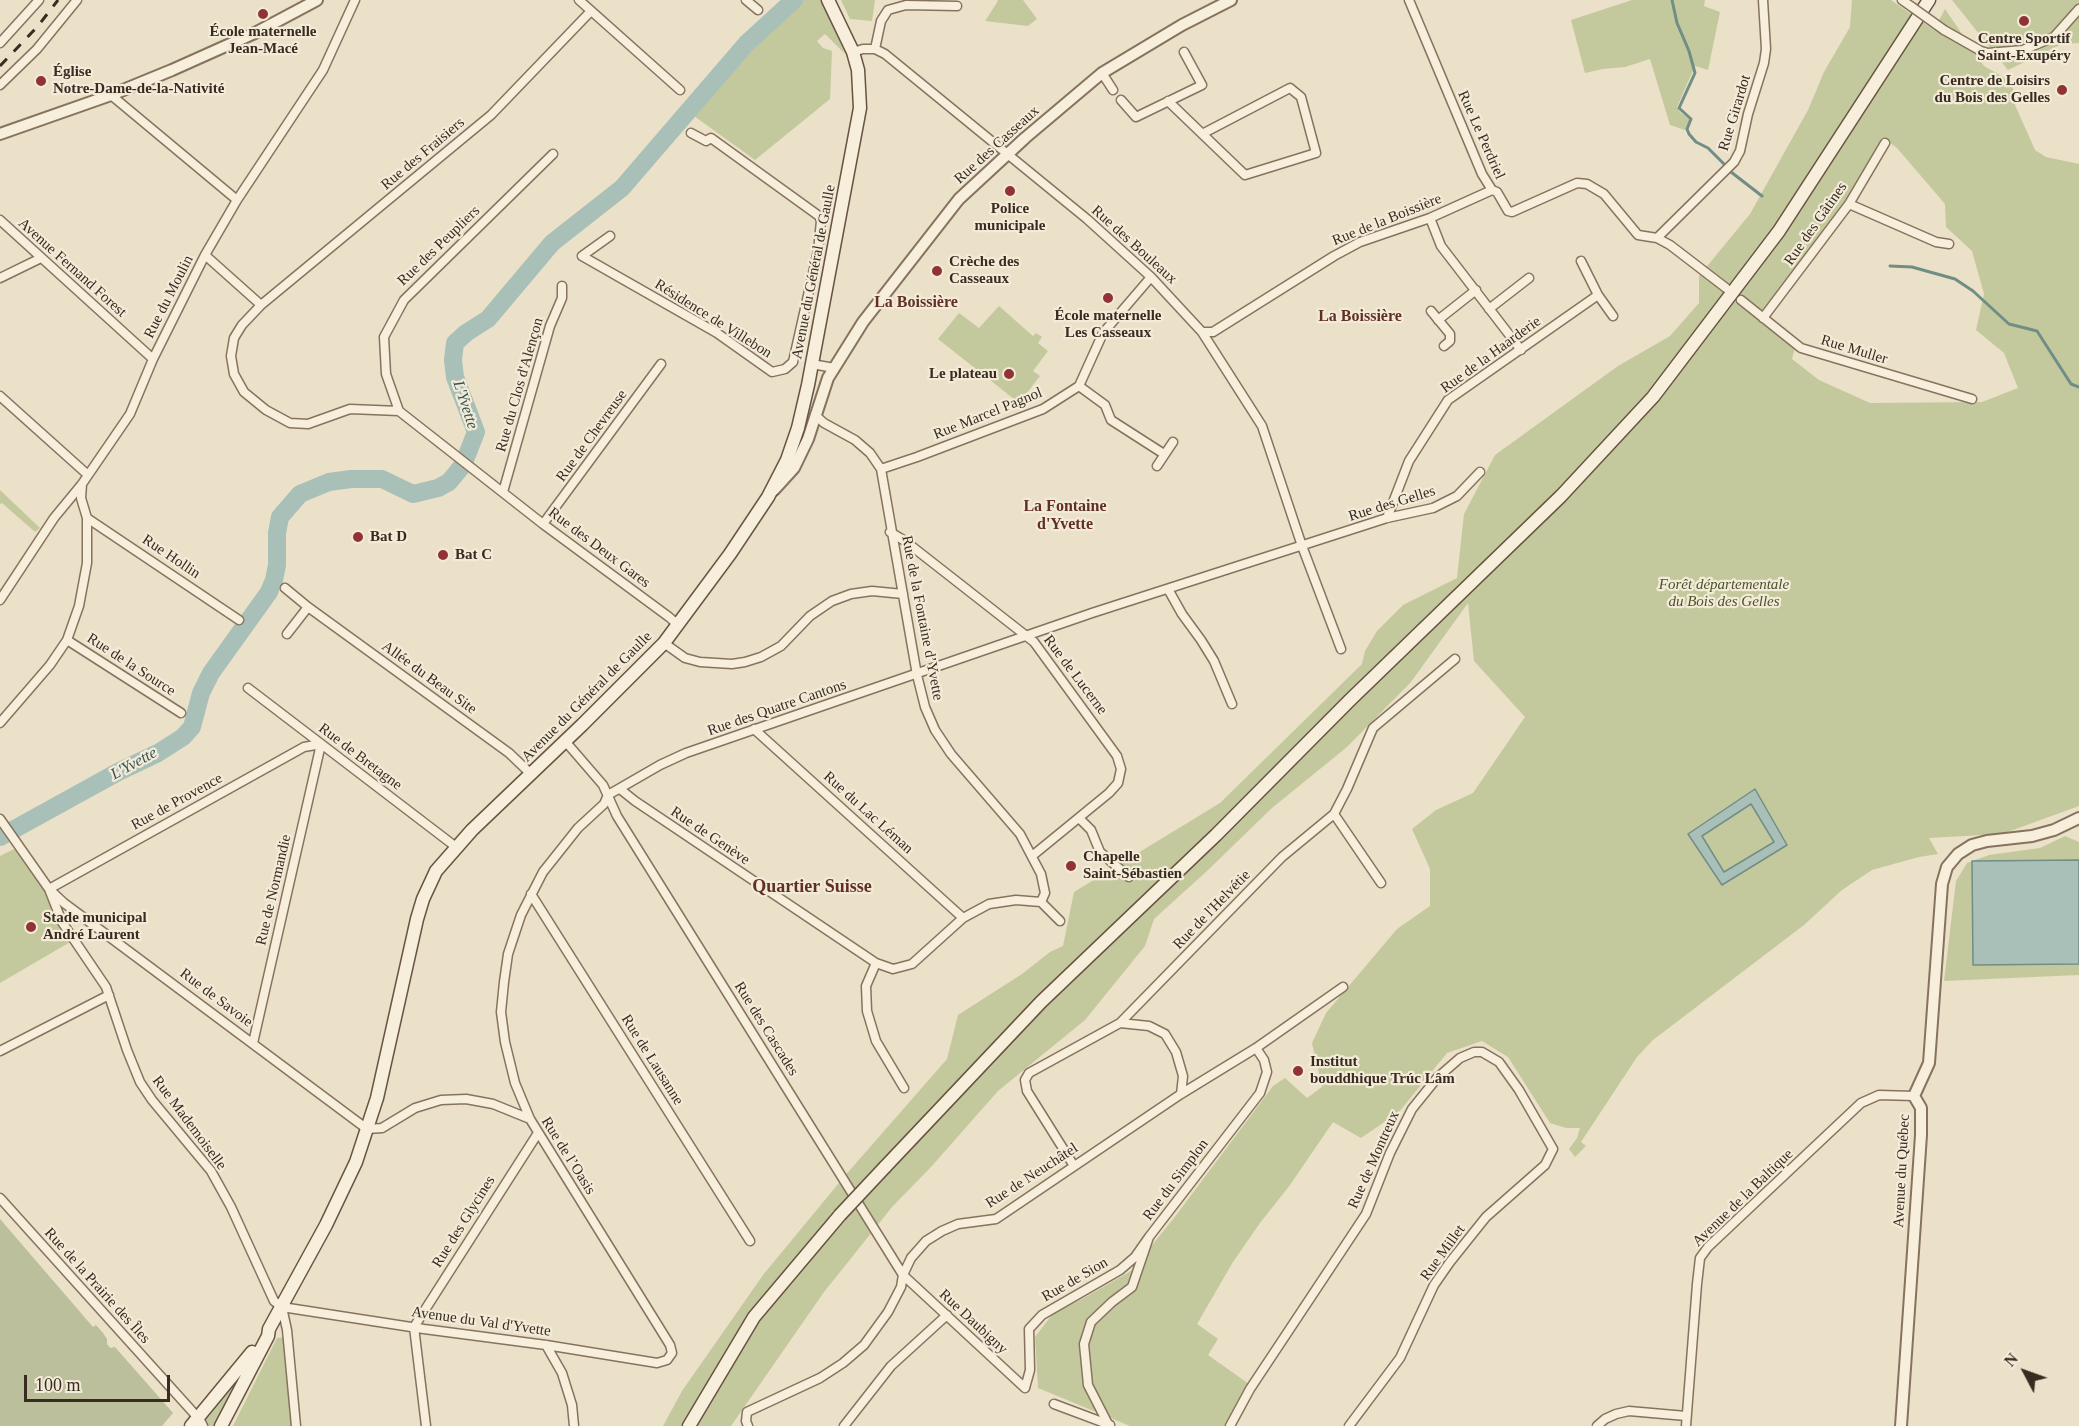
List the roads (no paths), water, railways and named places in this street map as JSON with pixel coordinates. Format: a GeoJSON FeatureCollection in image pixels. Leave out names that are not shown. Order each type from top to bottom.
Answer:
{"type":"FeatureCollection","features":[{"type":"Feature","properties":{"kind":"main road","name":"Avenue du Général de Gaulle"},"geometry":{"type":"LineString","coordinates":[[269,1329],[350,1175],[368,1129],[417,919],[436,872],[456,847],[664,643],[730,554],[768,497],[787,460],[808,385],[860,108],[858,70],[853,52],[828,0]]}},
{"type":"Feature","properties":{"kind":"main road"},"geometry":{"type":"LineString","coordinates":[[689,1426],[754,1317],[840,1215],[1041,1002],[1216,835],[1350,700],[1561,496],[1653,397],[1779,231],[1929,0]]}},
{"type":"Feature","properties":{"kind":"main road"},"geometry":{"type":"LineString","coordinates":[[197,1423],[269,1329]]}},
{"type":"Feature","properties":{"kind":"main road"},"geometry":{"type":"LineString","coordinates":[[221,1426],[268,1336],[269,1329]]}},
{"type":"Feature","properties":{"kind":"street"},"geometry":{"type":"LineString","coordinates":[[0,43],[39,0]]}},
{"type":"Feature","properties":{"kind":"street"},"geometry":{"type":"LineString","coordinates":[[0,85],[37,49],[77,0]]}},
{"type":"Feature","properties":{"kind":"street"},"geometry":{"type":"LineString","coordinates":[[0,135],[111,95],[257,32],[318,0]]}},
{"type":"Feature","properties":{"kind":"street","name":"Rue du Moulin"},"geometry":{"type":"LineString","coordinates":[[0,600],[54,518],[88,475],[130,414],[153,358],[205,255],[237,200],[323,70],[355,0]]}},
{"type":"Feature","properties":{"kind":"street"},"geometry":{"type":"LineString","coordinates":[[579,0],[680,90]]}},
{"type":"Feature","properties":{"kind":"street"},"geometry":{"type":"LineString","coordinates":[[746,0],[758,10]]}},
{"type":"Feature","properties":{"kind":"street","name":"Rue des Casseaux"},"geometry":{"type":"LineString","coordinates":[[768,497],[794,468],[808,438],[824,388],[834,368],[871,310],[954,205],[1009,153],[1102,73],[1171,31],[1231,0]]}},
{"type":"Feature","properties":{"kind":"street","name":"Rue Le Perdriel"},"geometry":{"type":"LineString","coordinates":[[1409,0],[1482,174],[1492,190],[1497,192],[1508,211],[1512,212],[1576,183],[1587,184],[1604,194],[1638,235],[1657,238]]}},
{"type":"Feature","properties":{"kind":"street","name":"Rue Girardot"},"geometry":{"type":"LineString","coordinates":[[1657,238],[1734,162],[1740,151],[1766,50],[1762,0]]}},
{"type":"Feature","properties":{"kind":"street"},"geometry":{"type":"LineString","coordinates":[[1902,0],[1944,30],[1988,53],[2023,50],[2054,37],[2079,9]]}},
{"type":"Feature","properties":{"kind":"street"},"geometry":{"type":"LineString","coordinates":[[853,52],[875,49],[881,21],[888,10],[906,5],[957,6]]}},
{"type":"Feature","properties":{"kind":"street","name":"Rue des Fraisiers"},"geometry":{"type":"LineString","coordinates":[[399,411],[350,409],[308,424],[290,423],[266,410],[244,392],[234,374],[231,356],[234,338],[242,325],[261,306],[491,115],[591,11]]}},
{"type":"Feature","properties":{"kind":"street","name":"Rue des Bouleaux"},"geometry":{"type":"LineString","coordinates":[[875,49],[885,54],[1009,153],[1086,219],[1151,277],[1202,332],[1262,426],[1302,546],[1341,649]]}},
{"type":"Feature","properties":{"kind":"street"},"geometry":{"type":"LineString","coordinates":[[1121,100],[1136,117],[1202,85],[1184,52]]}},
{"type":"Feature","properties":{"kind":"street"},"geometry":{"type":"LineString","coordinates":[[1102,73],[1113,90]]}},
{"type":"Feature","properties":{"kind":"street"},"geometry":{"type":"LineString","coordinates":[[1168,101],[1202,134],[1245,175],[1316,153],[1301,97],[1290,88],[1202,134]]}},
{"type":"Feature","properties":{"kind":"street"},"geometry":{"type":"LineString","coordinates":[[111,95],[237,200]]}},
{"type":"Feature","properties":{"kind":"street","name":"Résidence de Villebon"},"geometry":{"type":"LineString","coordinates":[[610,236],[582,256],[717,333],[772,372],[785,369],[793,362],[818,251],[821,221],[819,216],[711,138],[706,141],[691,133]]}},
{"type":"Feature","properties":{"kind":"street","name":"Rue des Gâtines"},"geometry":{"type":"LineString","coordinates":[[1763,318],[1849,204],[1885,143]]}},
{"type":"Feature","properties":{"kind":"street","name":"Rue des Peupliers"},"geometry":{"type":"LineString","coordinates":[[399,411],[386,374],[384,338],[404,300],[553,154]]}},
{"type":"Feature","properties":{"kind":"street","name":"Rue de la Boissière"},"geometry":{"type":"LineString","coordinates":[[1202,332],[1213,332],[1360,242],[1430,218],[1492,190]]}},
{"type":"Feature","properties":{"kind":"street"},"geometry":{"type":"LineString","coordinates":[[1849,204],[1936,242],[1949,244]]}},
{"type":"Feature","properties":{"kind":"street"},"geometry":{"type":"LineString","coordinates":[[1430,218],[1441,246],[1521,350]]}},
{"type":"Feature","properties":{"kind":"street","name":"Avenue Fernand Forest"},"geometry":{"type":"LineString","coordinates":[[0,220],[153,358]]}},
{"type":"Feature","properties":{"kind":"street"},"geometry":{"type":"LineString","coordinates":[[1657,238],[1681,253],[1726,288]]}},
{"type":"Feature","properties":{"kind":"street"},"geometry":{"type":"LineString","coordinates":[[818,251],[833,253]]}},
{"type":"Feature","properties":{"kind":"street"},"geometry":{"type":"LineString","coordinates":[[205,255],[261,306]]}},
{"type":"Feature","properties":{"kind":"street"},"geometry":{"type":"LineString","coordinates":[[0,278],[41,258]]}},
{"type":"Feature","properties":{"kind":"street"},"geometry":{"type":"LineString","coordinates":[[1581,261],[1598,295],[1613,316]]}},
{"type":"Feature","properties":{"kind":"street"},"geometry":{"type":"LineString","coordinates":[[1151,277],[1103,333],[1079,386],[1105,405],[1112,420],[1164,454]]}},
{"type":"Feature","properties":{"kind":"street"},"geometry":{"type":"LineString","coordinates":[[1490,309],[1529,278]]}},
{"type":"Feature","properties":{"kind":"street","name":"Rue du Clos d'Alençon"},"geometry":{"type":"LineString","coordinates":[[503,492],[550,326],[562,298],[562,286]]}},
{"type":"Feature","properties":{"kind":"street"},"geometry":{"type":"LineString","coordinates":[[1438,320],[1476,291]]}},
{"type":"Feature","properties":{"kind":"street","name":"Rue de la Haarderie"},"geometry":{"type":"LineString","coordinates":[[1388,518],[1410,461],[1448,400],[1598,295]]}},
{"type":"Feature","properties":{"kind":"street","name":"Rue Muller"},"geometry":{"type":"LineString","coordinates":[[1741,300],[1802,348],[1972,399]]}},
{"type":"Feature","properties":{"kind":"street"},"geometry":{"type":"LineString","coordinates":[[1431,311],[1450,334],[1450,341],[1444,346]]}},
{"type":"Feature","properties":{"kind":"street","name":"Rue de Chevreuse"},"geometry":{"type":"LineString","coordinates":[[543,524],[661,364]]}},
{"type":"Feature","properties":{"kind":"street"},"geometry":{"type":"LineString","coordinates":[[812,364],[834,368]]}},
{"type":"Feature","properties":{"kind":"street"},"geometry":{"type":"LineString","coordinates":[[808,385],[824,388]]}},
{"type":"Feature","properties":{"kind":"street","name":"Rue Marcel Pagnol"},"geometry":{"type":"LineString","coordinates":[[881,469],[917,458],[1043,409],[1079,386]]}},
{"type":"Feature","properties":{"kind":"street"},"geometry":{"type":"LineString","coordinates":[[0,396],[88,475]]}},
{"type":"Feature","properties":{"kind":"street","name":"Rue des Deux Gares"},"geometry":{"type":"LineString","coordinates":[[399,411],[543,524],[678,625]]}},
{"type":"Feature","properties":{"kind":"street"},"geometry":{"type":"LineString","coordinates":[[815,415],[824,423],[855,440],[870,453],[881,469]]}},
{"type":"Feature","properties":{"kind":"street"},"geometry":{"type":"LineString","coordinates":[[1157,466],[1173,442]]}},
{"type":"Feature","properties":{"kind":"street","name":"Rue de la Fontaine d’Yvette"},"geometry":{"type":"LineString","coordinates":[[881,469],[917,675],[925,707],[935,730],[951,754],[1020,834],[1041,874],[1045,893],[1041,902]]}},
{"type":"Feature","properties":{"kind":"street","name":"Rue des Gelles"},"geometry":{"type":"LineString","coordinates":[[1302,546],[1388,518],[1433,508],[1457,496],[1480,472]]}},
{"type":"Feature","properties":{"kind":"street"},"geometry":{"type":"LineString","coordinates":[[0,723],[50,665],[67,639],[79,606],[87,563],[87,518],[81,498],[81,484]]}},
{"type":"Feature","properties":{"kind":"street","name":"Rue Hollin"},"geometry":{"type":"LineString","coordinates":[[87,518],[239,620]]}},
{"type":"Feature","properties":{"kind":"street","name":"Rue de Lucerne"},"geometry":{"type":"LineString","coordinates":[[891,532],[1027,635],[1118,756],[1121,769],[1118,783],[1032,856]]}},
{"type":"Feature","properties":{"kind":"street","name":"Rue des Quatre Cantons"},"geometry":{"type":"LineString","coordinates":[[530,1119],[515,1083],[505,1042],[501,1012],[508,954],[521,915],[543,872],[578,828],[604,804],[608,795],[686,753],[917,675],[1027,635],[1302,546]]}},
{"type":"Feature","properties":{"kind":"street","name":"Allée du Beau Site"},"geometry":{"type":"LineString","coordinates":[[285,588],[509,753],[531,774]]}},
{"type":"Feature","properties":{"kind":"street"},"geometry":{"type":"LineString","coordinates":[[1168,589],[1214,661],[1232,704]]}},
{"type":"Feature","properties":{"kind":"street"},"geometry":{"type":"LineString","coordinates":[[664,643],[685,658],[700,662],[732,664],[745,662],[761,657],[781,646],[810,616],[832,601],[850,594],[872,591],[903,594]]}},
{"type":"Feature","properties":{"kind":"street"},"geometry":{"type":"LineString","coordinates":[[287,634],[308,607]]}},
{"type":"Feature","properties":{"kind":"street","name":"Rue de la Source"},"geometry":{"type":"LineString","coordinates":[[67,639],[181,713]]}},
{"type":"Feature","properties":{"kind":"street","name":"Rue de l'Helvétie"},"geometry":{"type":"LineString","coordinates":[[1074,1166],[1027,1091],[1025,1080],[1029,1073],[1120,1023],[1282,857],[1334,814],[1373,728],[1455,659]]}},
{"type":"Feature","properties":{"kind":"street","name":"Rue de Bretagne"},"geometry":{"type":"LineString","coordinates":[[248,688],[456,847]]}},
{"type":"Feature","properties":{"kind":"street","name":"Rue du Lac Léman"},"geometry":{"type":"LineString","coordinates":[[754,729],[963,918]]}},
{"type":"Feature","properties":{"kind":"street","name":"Rue des Cascades"},"geometry":{"type":"LineString","coordinates":[[565,741],[603,785],[623,826],[903,1275]]}},
{"type":"Feature","properties":{"kind":"street","name":"Rue de Provence"},"geometry":{"type":"LineString","coordinates":[[50,889],[304,747],[321,744]]}},
{"type":"Feature","properties":{"kind":"street","name":"Rue de Normandie"},"geometry":{"type":"LineString","coordinates":[[254,1043],[321,744]]}},
{"type":"Feature","properties":{"kind":"street","name":"Rue de Genève"},"geometry":{"type":"LineString","coordinates":[[620,789],[634,801],[876,963]]}},
{"type":"Feature","properties":{"kind":"street"},"geometry":{"type":"LineString","coordinates":[[1334,814],[1382,883]]}},
{"type":"Feature","properties":{"kind":"street"},"geometry":{"type":"LineString","coordinates":[[1079,818],[1091,830],[1100,852],[1129,877]]}},
{"type":"Feature","properties":{"kind":"street","name":"Avenue du Québec"},"geometry":{"type":"LineString","coordinates":[[1901,1426],[1921,1135],[1921,1108],[1914,1096],[1929,1063],[1942,884],[1947,867],[1958,854],[1972,845],[2032,836],[2054,830],[2079,818]]}},
{"type":"Feature","properties":{"kind":"street"},"geometry":{"type":"LineString","coordinates":[[2,821],[50,889]]}},
{"type":"Feature","properties":{"kind":"street","name":"Rue Mademoiselle"},"geometry":{"type":"LineString","coordinates":[[50,889],[62,922],[110,995],[127,1050],[140,1082],[210,1171],[231,1207],[274,1301],[282,1307]]}},
{"type":"Feature","properties":{"kind":"street","name":"Rue de Savoie"},"geometry":{"type":"LineString","coordinates":[[50,889],[63,903],[368,1129]]}},
{"type":"Feature","properties":{"kind":"street","name":"Rue de Lausanne"},"geometry":{"type":"LineString","coordinates":[[531,894],[750,1241]]}},
{"type":"Feature","properties":{"kind":"street"},"geometry":{"type":"LineString","coordinates":[[904,1088],[876,1041],[867,1011],[866,986],[876,963],[893,969],[912,964],[963,918],[989,904],[1016,900],[1041,902],[1060,921]]}},
{"type":"Feature","properties":{"kind":"street","name":"Rue de Neuchâtel"},"geometry":{"type":"LineString","coordinates":[[748,1426],[747,1412],[820,1378],[843,1363],[864,1345],[878,1329],[888,1312],[901,1287],[903,1275],[911,1258],[926,1241],[958,1224],[996,1219],[1181,1094],[1256,1048],[1343,987]]}},
{"type":"Feature","properties":{"kind":"street"},"geometry":{"type":"LineString","coordinates":[[0,1051],[110,995]]}},
{"type":"Feature","properties":{"kind":"street"},"geometry":{"type":"LineString","coordinates":[[1120,1023],[1149,1026],[1165,1034],[1176,1052],[1183,1076],[1181,1094]]}},
{"type":"Feature","properties":{"kind":"street","name":"Rue du Simplon"},"geometry":{"type":"LineString","coordinates":[[1110,1425],[1088,1385],[1084,1344],[1091,1322],[1132,1287],[1149,1237],[1260,1093],[1267,1072],[1264,1060],[1256,1048]]}},
{"type":"Feature","properties":{"kind":"street","name":"Rue de Montreux"},"geometry":{"type":"LineString","coordinates":[[1230,1426],[1250,1389],[1366,1214],[1390,1153],[1412,1109],[1446,1070],[1460,1058],[1474,1052],[1482,1052],[1493,1057],[1519,1090],[1548,1140]]}},
{"type":"Feature","properties":{"kind":"street","name":"Avenue de la Baltique"},"geometry":{"type":"LineString","coordinates":[[1686,1426],[1700,1258],[1708,1247],[1861,1103],[1879,1095],[1914,1096]]}},
{"type":"Feature","properties":{"kind":"street","name":"Rue de l’Oasis"},"geometry":{"type":"LineString","coordinates":[[368,1129],[382,1128],[415,1108],[441,1100],[466,1099],[493,1104],[530,1119],[670,1345],[672,1353]]}},
{"type":"Feature","properties":{"kind":"street","name":"Rue des Glycines"},"geometry":{"type":"LineString","coordinates":[[414,1327],[538,1133]]}},
{"type":"Feature","properties":{"kind":"street","name":"Rue Millet"},"geometry":{"type":"LineString","coordinates":[[1349,1426],[1400,1358],[1434,1285],[1450,1262],[1486,1218],[1545,1165],[1553,1149],[1548,1140]]}},
{"type":"Feature","properties":{"kind":"street","name":"Rue de la Prairie des Îles"},"geometry":{"type":"LineString","coordinates":[[0,1198],[197,1423]]}},
{"type":"Feature","properties":{"kind":"street","name":"Rue de Sion"},"geometry":{"type":"LineString","coordinates":[[1025,1388],[1030,1370],[1029,1329],[1042,1315],[1120,1270],[1135,1257],[1149,1237]]}},
{"type":"Feature","properties":{"kind":"street","name":"Rue Daubigny"},"geometry":{"type":"LineString","coordinates":[[903,1275],[1025,1388]]}},
{"type":"Feature","properties":{"kind":"street"},"geometry":{"type":"LineString","coordinates":[[282,1307],[287,1330],[296,1426]]}},
{"type":"Feature","properties":{"kind":"street","name":"Avenue du Val d'Yvette"},"geometry":{"type":"LineString","coordinates":[[282,1307],[657,1362],[667,1360],[672,1353]]}},
{"type":"Feature","properties":{"kind":"street"},"geometry":{"type":"LineString","coordinates":[[844,1426],[891,1366],[947,1315]]}},
{"type":"Feature","properties":{"kind":"street"},"geometry":{"type":"LineString","coordinates":[[414,1327],[426,1426]]}},
{"type":"Feature","properties":{"kind":"street"},"geometry":{"type":"LineString","coordinates":[[546,1345],[562,1373],[573,1406],[574,1426]]}},
{"type":"Feature","properties":{"kind":"street"},"geometry":{"type":"LineString","coordinates":[[1054,1404],[1110,1425]]}},
{"type":"Feature","properties":{"kind":"street"},"geometry":{"type":"LineString","coordinates":[[1598,1426],[1605,1419],[1629,1411],[1686,1416]]}},
{"type":"Feature","properties":{"kind":"water"},"geometry":{"type":"Polygon","coordinates":[[[1755,789],[1787,845],[1722,885],[1688,834],[1755,789]],[[1751,804],[1702,836],[1724,872],[1774,842],[1751,804]]]}},
{"type":"Feature","properties":{"kind":"water"},"geometry":{"type":"Polygon","coordinates":[[[2079,860],[2079,964],[1973,965],[1972,861],[2079,860]]]}},
{"type":"Feature","properties":{"kind":"waterway","name":"L'Yvette"},"geometry":{"type":"LineString","coordinates":[[0,837],[118,772],[158,753],[183,737],[192,727],[201,693],[211,673],[269,592],[277,565],[277,533],[280,517],[300,494],[329,482],[351,479],[382,479],[413,494],[438,488],[449,482],[463,465],[476,432],[455,377],[453,360],[455,343],[488,319],[552,243],[622,188],[746,44],[794,0]]}},
{"type":"Feature","properties":{"kind":"waterway"},"geometry":{"type":"LineString","coordinates":[[1672,0],[1677,23],[1689,51],[1695,73],[1679,108],[1691,119],[1687,129],[1689,134],[1724,164]]}},
{"type":"Feature","properties":{"kind":"waterway"},"geometry":{"type":"LineString","coordinates":[[1731,172],[1762,196]]}},
{"type":"Feature","properties":{"kind":"waterway"},"geometry":{"type":"LineString","coordinates":[[1890,266],[1912,267],[1955,279],[1973,291],[2009,324],[2037,331]]}},
{"type":"Feature","properties":{"kind":"waterway"},"geometry":{"type":"LineString","coordinates":[[2037,331],[2071,384],[2079,387]]}},
{"type":"Feature","properties":{"kind":"railway"},"geometry":{"type":"LineString","coordinates":[[0,66],[38,26],[58,0]]}},
{"type":"Feature","properties":{"kind":"place","name":"École maternelle Jean-Macé"},"geometry":{"type":"Point","coordinates":[263,14]}},
{"type":"Feature","properties":{"kind":"place","name":"Centre Sportif Saint-Exupéry"},"geometry":{"type":"Point","coordinates":[2024,21]}},
{"type":"Feature","properties":{"kind":"place","name":"Église Notre-Dame-de-la-Nativité"},"geometry":{"type":"Point","coordinates":[41,81]}},
{"type":"Feature","properties":{"kind":"place","name":"Centre de Loisirs du Bois des Gelles"},"geometry":{"type":"Point","coordinates":[2062,90]}},
{"type":"Feature","properties":{"kind":"place","name":"Police municipale"},"geometry":{"type":"Point","coordinates":[1010,191]}},
{"type":"Feature","properties":{"kind":"place","name":"Crèche des Casseaux"},"geometry":{"type":"Point","coordinates":[937,271]}},
{"type":"Feature","properties":{"kind":"place","name":"École maternelle Les Casseaux"},"geometry":{"type":"Point","coordinates":[1108,298]}},
{"type":"Feature","properties":{"kind":"place","name":"Le plateau"},"geometry":{"type":"Point","coordinates":[1009,374]}},
{"type":"Feature","properties":{"kind":"place","name":"Bat D"},"geometry":{"type":"Point","coordinates":[358,537]}},
{"type":"Feature","properties":{"kind":"place","name":"Bat C"},"geometry":{"type":"Point","coordinates":[443,555]}},
{"type":"Feature","properties":{"kind":"place","name":"Chapelle Saint-Sébastien"},"geometry":{"type":"Point","coordinates":[1071,866]}},
{"type":"Feature","properties":{"kind":"place","name":"Stade municipal André Laurent"},"geometry":{"type":"Point","coordinates":[31,927]}},
{"type":"Feature","properties":{"kind":"place","name":"Institut bouddhique Trúc Lâm"},"geometry":{"type":"Point","coordinates":[1298,1071]}},
{"type":"Feature","properties":{"kind":"district","name":"La Boissière"},"geometry":{"type":"Point","coordinates":[916,303]}},
{"type":"Feature","properties":{"kind":"district","name":"La Boissière"},"geometry":{"type":"Point","coordinates":[1360,317]}},
{"type":"Feature","properties":{"kind":"district","name":"La Fontaine d'Yvette"},"geometry":{"type":"Point","coordinates":[1065,516]}},
{"type":"Feature","properties":{"kind":"district","name":"Quartier Suisse"},"geometry":{"type":"Point","coordinates":[812,887]}},
{"type":"Feature","properties":{"kind":"park label","name":"Forêt départementale du Bois des Gelles"},"geometry":{"type":"Point","coordinates":[1724,594]}}]}
